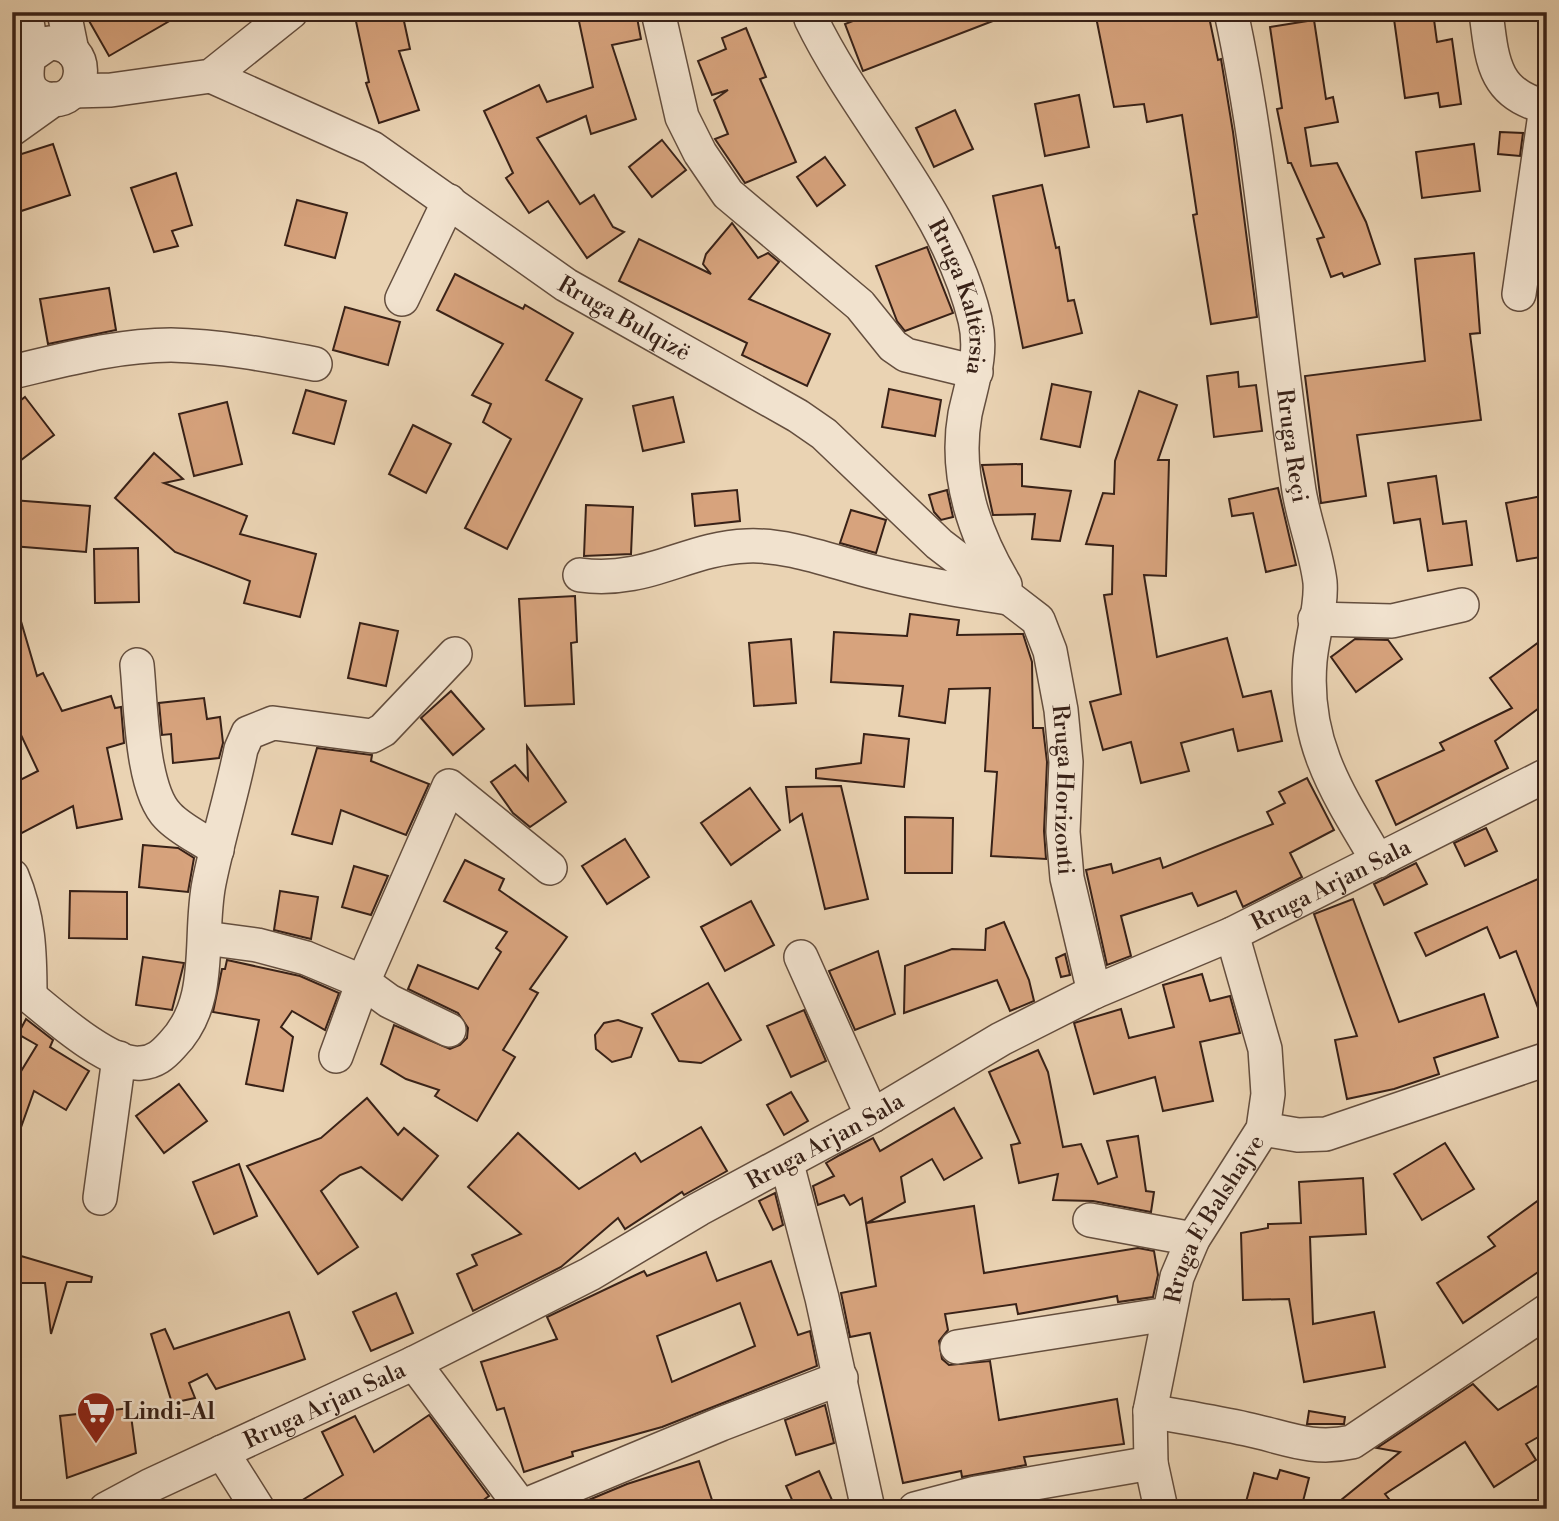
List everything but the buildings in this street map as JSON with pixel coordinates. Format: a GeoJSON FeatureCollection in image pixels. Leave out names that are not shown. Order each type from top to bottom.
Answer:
{"type":"FeatureCollection","features":[{"type":"Feature","properties":{"kind":"street"},"geometry":{"type":"LineString","coordinates":[[25,12],[22,72],[37,95],[111,90],[211,76],[291,12]]}},
{"type":"Feature","properties":{"kind":"street"},"geometry":{"type":"LineString","coordinates":[[64,12],[72,51]]}},
{"type":"Feature","properties":{"kind":"street"},"geometry":{"type":"LineString","coordinates":[[658,12],[682,117],[700,153],[728,194],[860,305],[893,346],[906,355],[976,372]]}},
{"type":"Feature","properties":{"kind":"street","name":"Rruga Reçi"},"geometry":{"type":"LineString","coordinates":[[1231,12],[1250,108],[1298,485],[1320,583],[1309,703],[1315,741],[1330,781],[1378,861]]}},
{"type":"Feature","properties":{"kind":"street"},"geometry":{"type":"LineString","coordinates":[[1486,12],[1496,68],[1507,89],[1523,101],[1547,107],[1519,294]]}},
{"type":"Feature","properties":{"kind":"street","name":"Rruga Kaltërsia"},"geometry":{"type":"LineString","coordinates":[[811,19],[939,226],[962,275],[976,323],[979,350],[965,414],[962,444],[964,477],[971,515],[982,548],[1014,599]]}},
{"type":"Feature","properties":{"kind":"street"},"geometry":{"type":"LineString","coordinates":[[12,130],[64,95],[81,75],[78,58],[72,51],[65,46],[49,43],[22,72]]}},
{"type":"Feature","properties":{"kind":"street","name":"Rruga Bulqizë"},"geometry":{"type":"LineString","coordinates":[[211,76],[372,148],[566,285],[816,428],[939,544],[1014,599]]}},
{"type":"Feature","properties":{"kind":"street"},"geometry":{"type":"LineString","coordinates":[[402,299],[449,201]]}},
{"type":"Feature","properties":{"kind":"street"},"geometry":{"type":"LineString","coordinates":[[12,372],[102,352],[170,345],[247,351],[315,364]]}},
{"type":"Feature","properties":{"kind":"street"},"geometry":{"type":"LineString","coordinates":[[580,575],[608,579],[633,576],[716,551],[744,546],[775,546],[901,579],[1014,599]]}},
{"type":"Feature","properties":{"kind":"street","name":"Rruga Horizonti"},"geometry":{"type":"LineString","coordinates":[[1014,599],[1038,620],[1050,651],[1066,762],[1063,832],[1067,878],[1094,992]]}},
{"type":"Feature","properties":{"kind":"street"},"geometry":{"type":"LineString","coordinates":[[1315,619],[1392,621],[1462,605]]}},
{"type":"Feature","properties":{"kind":"street"},"geometry":{"type":"LineString","coordinates":[[12,876],[22,901],[30,940],[21,989],[73,1033],[120,1058],[139,1064],[159,1058],[193,1018],[200,988],[208,885],[241,748],[248,733],[273,723],[372,736],[383,730],[455,654]]}},
{"type":"Feature","properties":{"kind":"street"},"geometry":{"type":"LineString","coordinates":[[137,664],[149,771],[157,800],[167,816],[217,850]]}},
{"type":"Feature","properties":{"kind":"street","name":"Rruga Arjan Sala"},"geometry":{"type":"LineString","coordinates":[[106,1509],[414,1363],[590,1274],[699,1209],[872,1116],[1001,1039],[1094,992],[1232,934],[1547,775]]}},
{"type":"Feature","properties":{"kind":"street"},"geometry":{"type":"LineString","coordinates":[[336,1056],[363,982],[449,786],[550,868]]}},
{"type":"Feature","properties":{"kind":"street","name":"Rruga E Balshajve"},"geometry":{"type":"LineString","coordinates":[[1161,1509],[1151,1463],[1150,1411],[1177,1277],[1193,1239],[1263,1129],[1268,1094],[1265,1049],[1232,934]]}},
{"type":"Feature","properties":{"kind":"street"},"geometry":{"type":"LineString","coordinates":[[205,937],[257,945],[306,958],[363,982],[389,1001],[449,1030]]}},
{"type":"Feature","properties":{"kind":"street"},"geometry":{"type":"LineString","coordinates":[[801,957],[872,1116]]}},
{"type":"Feature","properties":{"kind":"street"},"geometry":{"type":"LineString","coordinates":[[100,1198],[120,1058]]}},
{"type":"Feature","properties":{"kind":"street"},"geometry":{"type":"LineString","coordinates":[[1263,1129],[1298,1135],[1326,1134],[1547,1059]]}},
{"type":"Feature","properties":{"kind":"street"},"geometry":{"type":"LineString","coordinates":[[787,1164],[841,1378],[868,1509]]}},
{"type":"Feature","properties":{"kind":"street"},"geometry":{"type":"LineString","coordinates":[[1090,1220],[1193,1239]]}},
{"type":"Feature","properties":{"kind":"street"},"geometry":{"type":"LineString","coordinates":[[1150,1411],[1248,1430],[1301,1444],[1328,1447],[1352,1442],[1547,1311]]}},
{"type":"Feature","properties":{"kind":"street"},"geometry":{"type":"LineString","coordinates":[[957,1346],[1168,1314]]}},
{"type":"Feature","properties":{"kind":"street"},"geometry":{"type":"LineString","coordinates":[[414,1363],[522,1508],[696,1434],[841,1378]]}},
{"type":"Feature","properties":{"kind":"street"},"geometry":{"type":"LineString","coordinates":[[222,1452],[258,1509]]}},
{"type":"Feature","properties":{"kind":"street"},"geometry":{"type":"LineString","coordinates":[[915,1509],[976,1493],[1151,1463]]}},
{"type":"Feature","properties":{"kind":"place","name":"Lindi-Al"},"geometry":{"type":"Point","coordinates":[96,1445]}}]}
